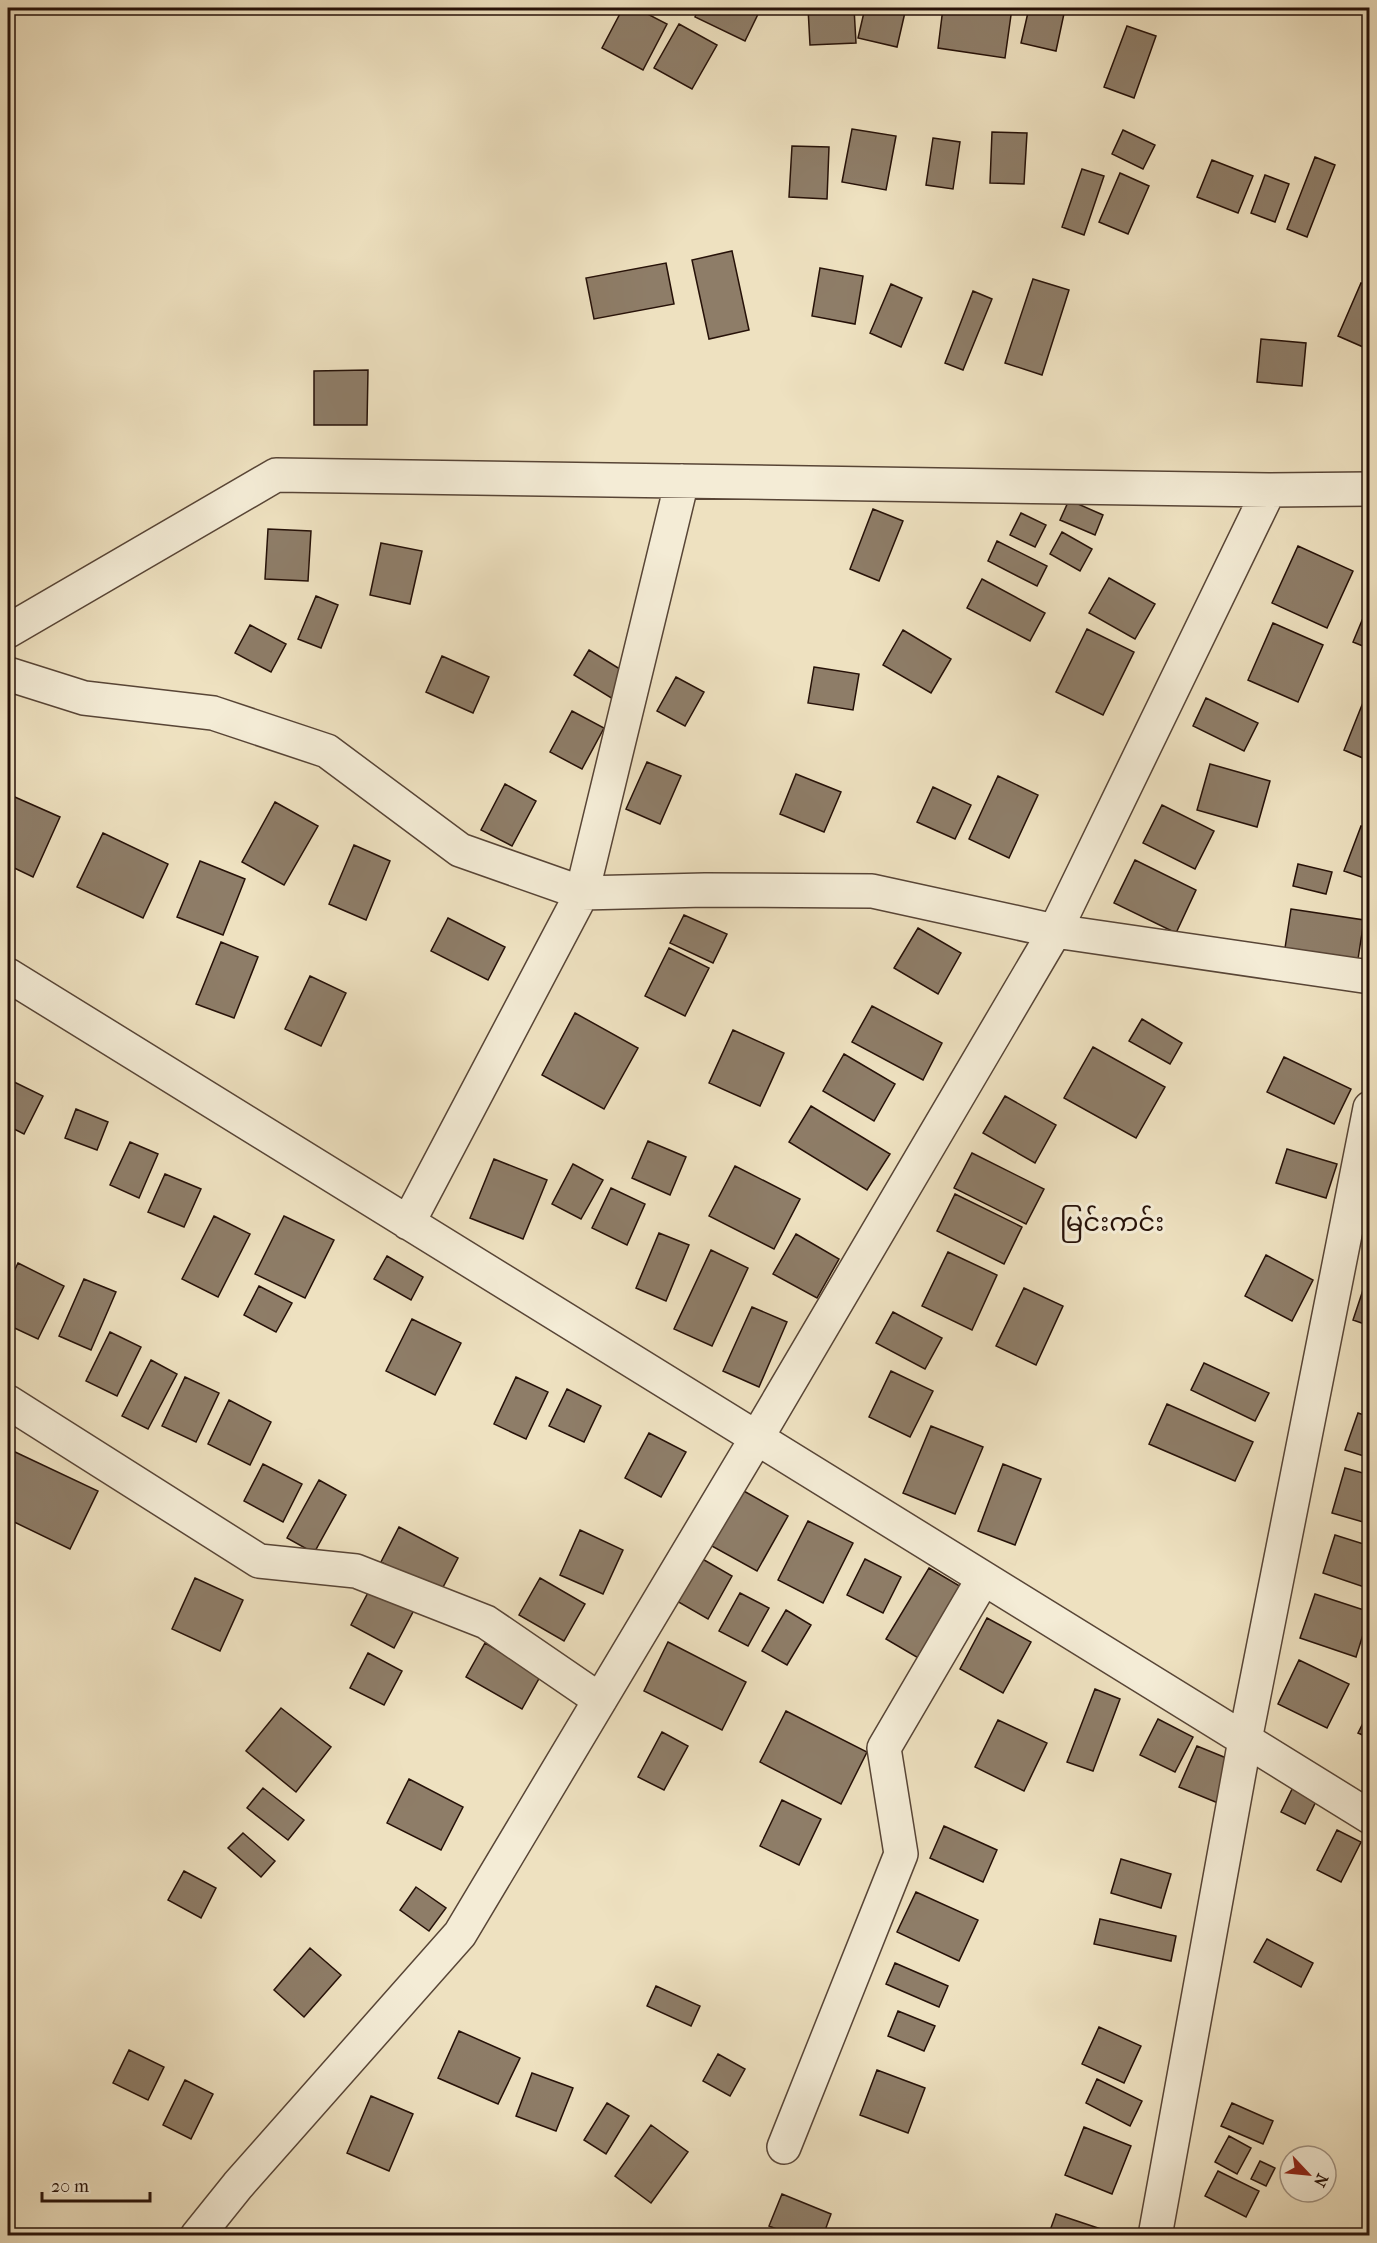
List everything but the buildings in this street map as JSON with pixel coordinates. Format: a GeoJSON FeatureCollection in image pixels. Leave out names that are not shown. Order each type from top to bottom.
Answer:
{"type":"FeatureCollection","features":[{"type":"Feature","properties":{"kind":"street"},"geometry":{"type":"LineString","coordinates":[[8,631],[276,475],[1269,490],[1370,489]]}},
{"type":"Feature","properties":{"kind":"street"},"geometry":{"type":"LineString","coordinates":[[408,1223],[582,893],[682,481]]}},
{"type":"Feature","properties":{"kind":"street"},"geometry":{"type":"LineString","coordinates":[[197,2235],[238,2185],[460,1934],[756,1439],[1055,931],[1269,490]]}},
{"type":"Feature","properties":{"kind":"street"},"geometry":{"type":"LineString","coordinates":[[8,674],[84,698],[213,713],[327,751],[460,850],[582,893],[705,890],[872,891],[1055,931],[1370,977]]}},
{"type":"Feature","properties":{"kind":"street"},"geometry":{"type":"LineString","coordinates":[[8,975],[1370,1817]]}},
{"type":"Feature","properties":{"kind":"street"},"geometry":{"type":"LineString","coordinates":[[1155,2235],[1245,1740],[1370,1108]]}},
{"type":"Feature","properties":{"kind":"street"},"geometry":{"type":"LineString","coordinates":[[8,1402],[259,1561],[356,1571],[486,1622],[600,1700]]}},
{"type":"Feature","properties":{"kind":"street"},"geometry":{"type":"LineString","coordinates":[[784,2147],[901,1854],[884,1748],[983,1579]]}},
{"type":"Feature","properties":{"kind":"district","name":"မြင်းကင်း"},"geometry":{"type":"Point","coordinates":[1112,1222]}}]}
